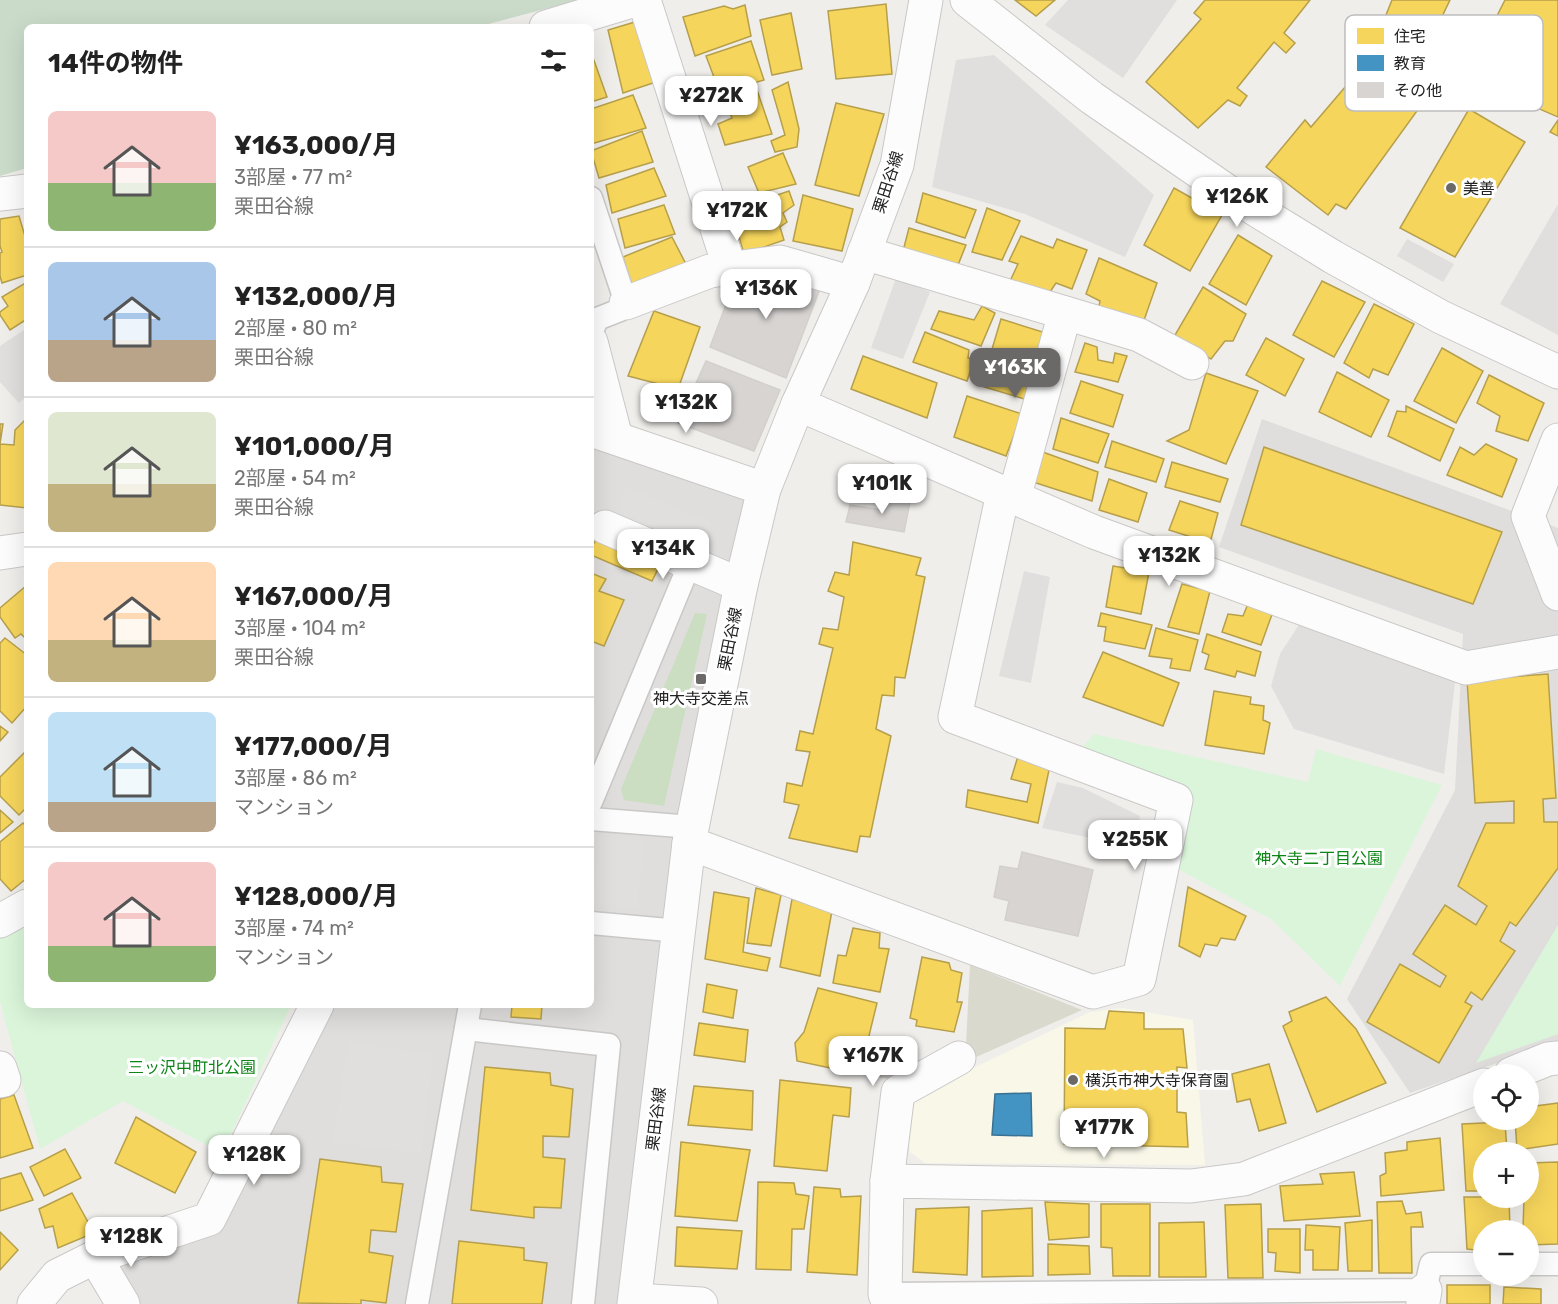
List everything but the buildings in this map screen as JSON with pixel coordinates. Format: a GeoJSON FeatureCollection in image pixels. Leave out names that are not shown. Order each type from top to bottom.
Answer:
{"type":"FeatureCollection","features":[{"type":"Feature","properties":{"kind":"street"},"geometry":{"type":"LineString","coordinates":[[556,24],[635,0]]}},
{"type":"Feature","properties":{"kind":"street"},"geometry":{"type":"LineString","coordinates":[[644,0],[730,269]]}},
{"type":"Feature","properties":{"kind":"street","name":"栗田谷線"},"geometry":{"type":"LineString","coordinates":[[635,1302],[691,835],[741,585],[764,489],[798,404],[858,268],[897,165],[926,0]]}},
{"type":"Feature","properties":{"kind":"street"},"geometry":{"type":"LineString","coordinates":[[967,0],[1092,98],[1237,198],[1333,257],[1441,317],[1558,372]]}},
{"type":"Feature","properties":{"kind":"street"},"geometry":{"type":"LineString","coordinates":[[0,194],[24,191]]}},
{"type":"Feature","properties":{"kind":"street"},"geometry":{"type":"LineString","coordinates":[[626,303],[710,271],[780,262],[858,268],[1065,313],[1139,335],[1192,363]]}},
{"type":"Feature","properties":{"kind":"street"},"geometry":{"type":"LineString","coordinates":[[691,835],[1093,992],[1139,979],[1176,800],[955,717],[1009,495],[1065,313]]}},
{"type":"Feature","properties":{"kind":"street"},"geometry":{"type":"LineString","coordinates":[[594,365],[603,434],[764,489]]}},
{"type":"Feature","properties":{"kind":"street"},"geometry":{"type":"LineString","coordinates":[[798,404],[1094,532],[1466,668],[1558,652]]}},
{"type":"Feature","properties":{"kind":"street"},"geometry":{"type":"LineString","coordinates":[[1558,440],[1528,516],[1558,594]]}},
{"type":"Feature","properties":{"kind":"street"},"geometry":{"type":"LineString","coordinates":[[605,527],[741,585]]}},
{"type":"Feature","properties":{"kind":"street"},"geometry":{"type":"LineString","coordinates":[[0,553],[24,549]]}},
{"type":"Feature","properties":{"kind":"street"},"geometry":{"type":"LineString","coordinates":[[0,921],[24,908]]}},
{"type":"Feature","properties":{"kind":"street"},"geometry":{"type":"LineString","coordinates":[[34,1304],[57,1276],[95,1257],[209,1219],[315,1008]]}},
{"type":"Feature","properties":{"kind":"street"},"geometry":{"type":"LineString","coordinates":[[887,1299],[887,1181],[898,1092],[959,1058]]}},
{"type":"Feature","properties":{"kind":"street"},"geometry":{"type":"LineString","coordinates":[[1535,1064],[1558,1058]]}},
{"type":"Feature","properties":{"kind":"street"},"geometry":{"type":"LineString","coordinates":[[0,1068],[4,1080],[0,1081]]}},
{"type":"Feature","properties":{"kind":"street"},"geometry":{"type":"LineString","coordinates":[[887,1181],[1191,1186],[1244,1179],[1473,1089]]}},
{"type":"Feature","properties":{"kind":"street"},"geometry":{"type":"LineString","coordinates":[[95,1257],[123,1304]]}},
{"type":"Feature","properties":{"kind":"street"},"geometry":{"type":"LineString","coordinates":[[635,1302],[701,1304]]}},
{"type":"Feature","properties":{"kind":"lane"},"geometry":{"type":"LineString","coordinates":[[594,207],[626,303],[621,310],[597,319],[594,326]]}},
{"type":"Feature","properties":{"kind":"lane"},"geometry":{"type":"LineString","coordinates":[[594,795],[690,563]]}},
{"type":"Feature","properties":{"kind":"lane"},"geometry":{"type":"LineString","coordinates":[[594,819],[691,835]]}},
{"type":"Feature","properties":{"kind":"lane"},"geometry":{"type":"LineString","coordinates":[[594,923],[679,931]]}},
{"type":"Feature","properties":{"kind":"lane"},"geometry":{"type":"LineString","coordinates":[[417,1304],[470,1008]]}},
{"type":"Feature","properties":{"kind":"lane"},"geometry":{"type":"LineString","coordinates":[[466,1029],[609,1045],[583,1304]]}},
{"type":"Feature","properties":{"kind":"lane"},"geometry":{"type":"LineString","coordinates":[[887,1299],[1424,1296],[1431,1264],[1473,1264]]}},
{"type":"Feature","properties":{"kind":"lane"},"geometry":{"type":"LineString","coordinates":[[1539,1264],[1558,1264]]}},
{"type":"Feature","properties":{"kind":"shaded area"},"geometry":{"type":"Polygon","coordinates":[[[1068,0],[1177,0],[1123,78],[1045,25],[1068,0]]]}},
{"type":"Feature","properties":{"kind":"shaded area"},"geometry":{"type":"Polygon","coordinates":[[[994,55],[1154,195],[1125,257],[1025,214],[932,187],[956,60],[994,55]]]}},
{"type":"Feature","properties":{"kind":"shaded area"},"geometry":{"type":"Polygon","coordinates":[[[1558,204],[1558,335],[1500,304],[1558,204]]]}},
{"type":"Feature","properties":{"kind":"shaded area"},"geometry":{"type":"Polygon","coordinates":[[[1407,239],[1454,264],[1443,282],[1397,256],[1407,239]]]}},
{"type":"Feature","properties":{"kind":"shaded area"},"geometry":{"type":"Polygon","coordinates":[[[896,278],[930,292],[903,359],[871,348],[896,278]]]}},
{"type":"Feature","properties":{"kind":"shaded area"},"geometry":{"type":"Polygon","coordinates":[[[24,330],[24,399],[19,403],[0,382],[0,346],[24,330]]]}},
{"type":"Feature","properties":{"kind":"shaded area"},"geometry":{"type":"Polygon","coordinates":[[[1262,419],[1558,528],[1558,1042],[1494,1064],[1473,1064],[1473,1071],[1410,1093],[1347,999],[1455,790],[1463,634],[1219,547],[1262,419]]]}},
{"type":"Feature","properties":{"kind":"shaded area"},"geometry":{"type":"Polygon","coordinates":[[[594,433],[764,489],[692,827],[637,1304],[123,1304],[95,1257],[209,1219],[315,1008],[594,1008],[594,433]]]}},
{"type":"Feature","properties":{"kind":"shaded area"},"geometry":{"type":"Polygon","coordinates":[[[626,487],[712,523],[703,545],[618,512],[626,487]]]}},
{"type":"Feature","properties":{"kind":"shaded area"},"geometry":{"type":"Polygon","coordinates":[[[1024,571],[1050,577],[1031,683],[999,676],[1024,571]]]}},
{"type":"Feature","properties":{"kind":"shaded area"},"geometry":{"type":"Polygon","coordinates":[[[1304,617],[1456,675],[1444,774],[1294,729],[1271,686],[1280,654],[1304,617]]]}},
{"type":"Feature","properties":{"kind":"shaded area"},"geometry":{"type":"Polygon","coordinates":[[[1057,782],[1083,788],[1140,816],[1135,847],[1042,828],[1057,782]]]}},
{"type":"Feature","properties":{"kind":"shaded area"},"geometry":{"type":"Polygon","coordinates":[[[599,837],[644,842],[637,907],[594,904],[599,837]]]}},
{"type":"Feature","properties":{"kind":"shaded area"},"geometry":{"type":"Polygon","coordinates":[[[970,965],[1082,1010],[974,1058],[966,1045],[970,965]]]}},
{"type":"Feature","properties":{"kind":"shaded area","name":"横浜市神大寺保育園"},"geometry":{"type":"Polygon","coordinates":[[[1122,1008],[1193,1020],[1205,1165],[925,1163],[910,1152],[905,1123],[913,1097],[1090,1012],[1122,1008]]]}},
{"type":"Feature","properties":{"kind":"shaded area"},"geometry":{"type":"Polygon","coordinates":[[[348,1042],[434,1054],[421,1154],[332,1142],[348,1042]]]}},
{"type":"Feature","properties":{"kind":"green space"},"geometry":{"type":"Polygon","coordinates":[[[0,0],[579,0],[488,24],[24,24],[24,169],[0,176],[0,0]]]}},
{"type":"Feature","properties":{"kind":"green space"},"geometry":{"type":"Polygon","coordinates":[[[695,613],[707,614],[664,806],[624,800],[621,789],[695,613]]]}},
{"type":"Feature","properties":{"kind":"green space","name":"神大寺二丁目公園"},"geometry":{"type":"Polygon","coordinates":[[[1094,734],[1308,782],[1316,749],[1442,785],[1340,986],[1271,919],[1176,868],[1192,792],[1081,749],[1094,734]]]}},
{"type":"Feature","properties":{"kind":"green space","name":"三ッ沢中町北公園"},"geometry":{"type":"Polygon","coordinates":[[[24,920],[24,1008],[290,1008],[222,1153],[123,1101],[40,1149],[0,1002],[0,932],[24,920]]]}},
{"type":"Feature","properties":{"kind":"green space"},"geometry":{"type":"Polygon","coordinates":[[[1558,925],[1558,1034],[1476,1063],[1558,925]]]}},
{"type":"Feature","properties":{"kind":"place","name":"美善"},"geometry":{"type":"Point","coordinates":[1451,188]}},
{"type":"Feature","properties":{"kind":"place","name":"神大寺交差点"},"geometry":{"type":"Point","coordinates":[701,679]}},
{"type":"Feature","properties":{"kind":"place","name":"横浜市神大寺保育園"},"geometry":{"type":"Point","coordinates":[1073,1080]}}]}
